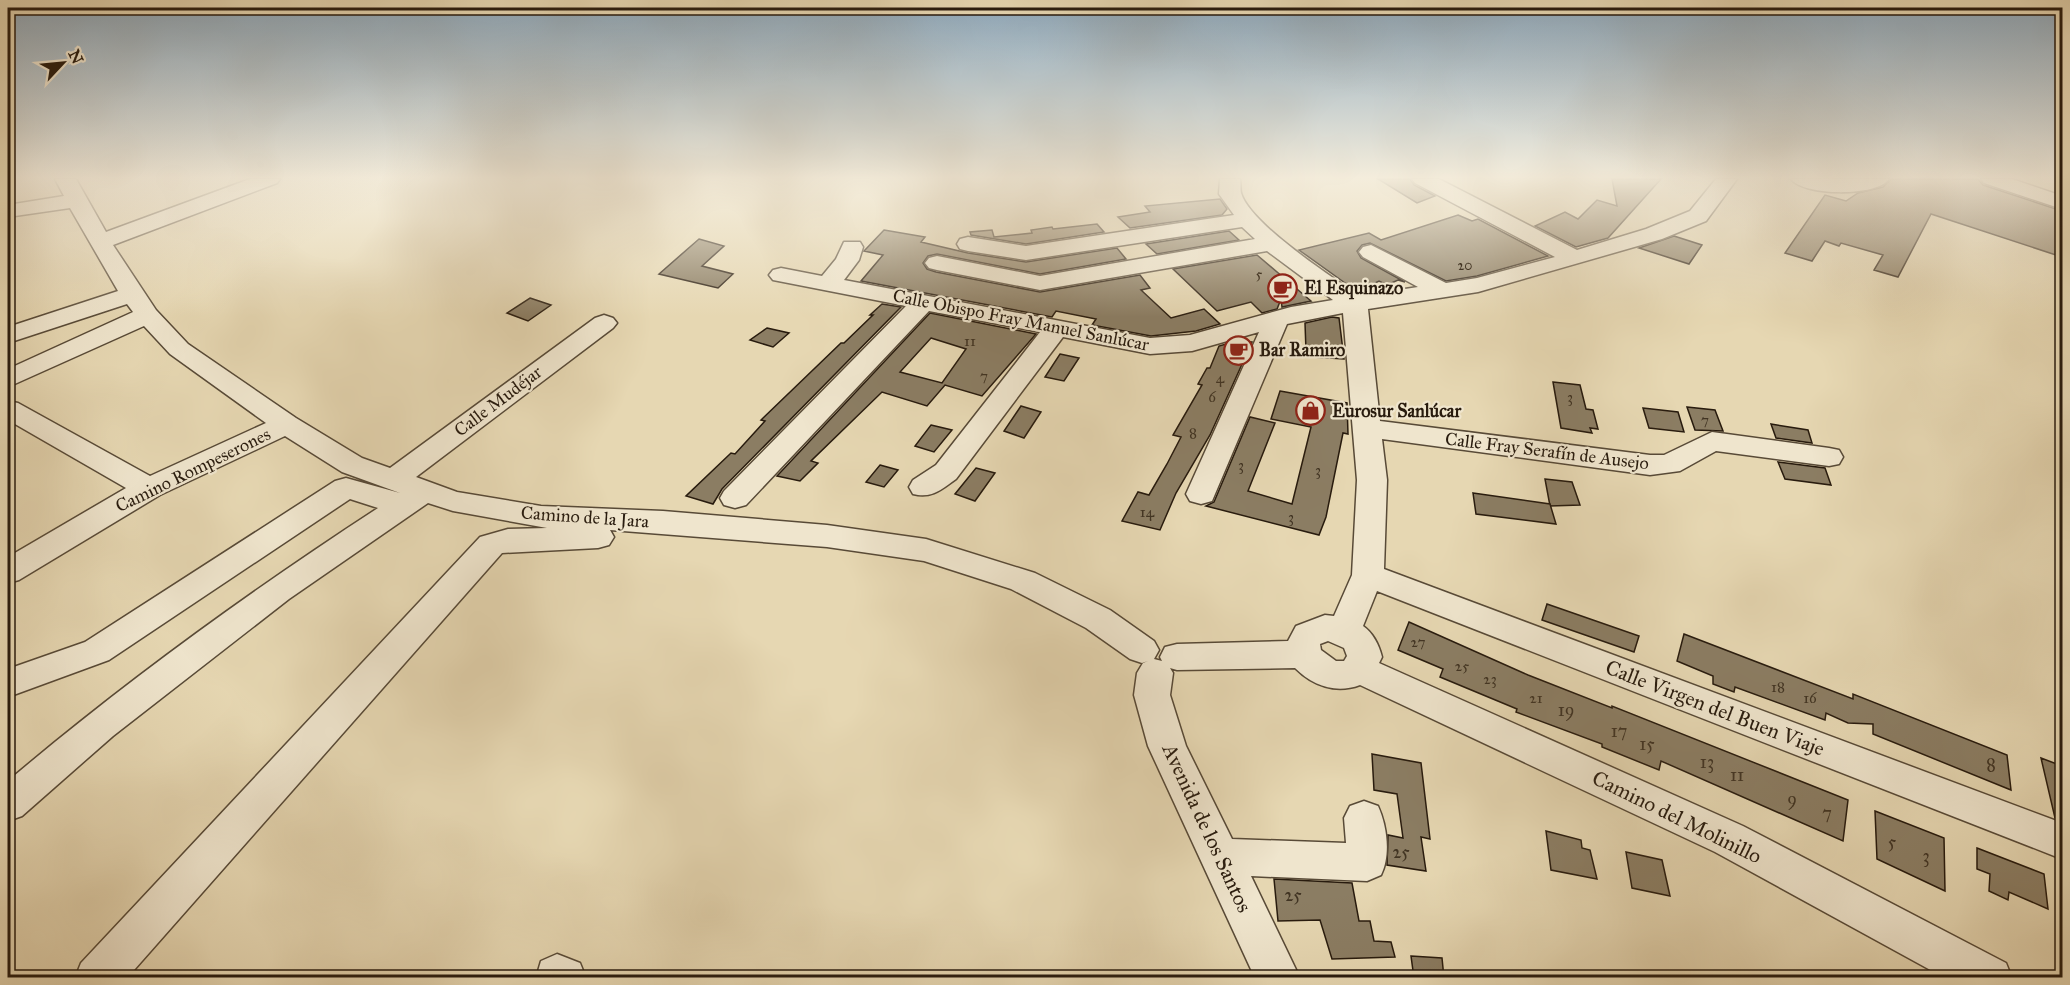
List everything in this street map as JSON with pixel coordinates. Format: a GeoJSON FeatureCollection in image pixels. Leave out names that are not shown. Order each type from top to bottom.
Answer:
{"type":"FeatureCollection","features":[{"type":"Feature","properties":{"kind":"street","name":"Camino de la Jara"},"geometry":{"type":"LineString","coordinates":[[91,225],[140,304],[179,349],[286,424],[352,465],[407,492],[541,517],[652,522],[827,536],[926,550],[1023,581],[1098,618],[1158,660]]}},
{"type":"Feature","properties":{"kind":"street"},"geometry":{"type":"LineString","coordinates":[[101,242],[147,225]]}},
{"type":"Feature","properties":{"kind":"street"},"geometry":{"type":"LineString","coordinates":[[968,244],[1026,253],[1210,225]]}},
{"type":"Feature","properties":{"kind":"street"},"geometry":{"type":"LineString","coordinates":[[1255,225],[1272,243],[1355,304],[1372,480],[1368,575],[1344,631]]}},
{"type":"Feature","properties":{"kind":"street"},"geometry":{"type":"LineString","coordinates":[[1511,225],[1575,258]]}},
{"type":"Feature","properties":{"kind":"street","name":"Calle Obispo Fray Manuel Sanlúcar"},"geometry":{"type":"LineString","coordinates":[[781,275],[1150,346],[1192,343],[1299,312],[1478,285],[1575,258],[1676,225]]}},
{"type":"Feature","properties":{"kind":"street"},"geometry":{"type":"LineString","coordinates":[[937,263],[1040,283],[1272,243]]}},
{"type":"Feature","properties":{"kind":"street"},"geometry":{"type":"LineString","coordinates":[[828,284],[848,260],[852,248]]}},
{"type":"Feature","properties":{"kind":"street"},"geometry":{"type":"LineString","coordinates":[[1371,252],[1444,291]]}},
{"type":"Feature","properties":{"kind":"street"},"geometry":{"type":"LineString","coordinates":[[735,498],[924,302]]}},
{"type":"Feature","properties":{"kind":"street"},"geometry":{"type":"LineString","coordinates":[[8,335],[140,304]]}},
{"type":"Feature","properties":{"kind":"street"},"geometry":{"type":"LineString","coordinates":[[8,379],[140,304]]}},
{"type":"Feature","properties":{"kind":"street"},"geometry":{"type":"LineString","coordinates":[[1201,494],[1275,325],[1270,321]]}},
{"type":"Feature","properties":{"kind":"street","name":"Calle Mudéjar"},"geometry":{"type":"LineString","coordinates":[[8,804],[100,724],[407,492],[604,323]]}},
{"type":"Feature","properties":{"kind":"street"},"geometry":{"type":"LineString","coordinates":[[924,487],[946,472],[1057,328]]}},
{"type":"Feature","properties":{"kind":"street"},"geometry":{"type":"LineString","coordinates":[[8,409],[148,488]]}},
{"type":"Feature","properties":{"kind":"street","name":"Camino Rompeserones"},"geometry":{"type":"LineString","coordinates":[[8,572],[148,488],[286,424]]}},
{"type":"Feature","properties":{"kind":"street","name":"Calle Fray Serafín de Ausejo"},"geometry":{"type":"LineString","coordinates":[[1367,428],[1650,465],[1670,464],[1712,441],[1829,457]]}},
{"type":"Feature","properties":{"kind":"street"},"geometry":{"type":"LineString","coordinates":[[8,683],[98,651],[346,488],[407,492]]}},
{"type":"Feature","properties":{"kind":"street"},"geometry":{"type":"LineString","coordinates":[[97,978],[491,545],[508,540],[631,536],[652,522]]}},
{"type":"Feature","properties":{"kind":"street","name":"Calle Virgen del Buen Viaje"},"geometry":{"type":"LineString","coordinates":[[1368,575],[2062,841]]}},
{"type":"Feature","properties":{"kind":"street"},"geometry":{"type":"LineString","coordinates":[[1325,628],[1344,631],[1353,636],[1364,649],[1363,664],[1359,669],[1345,675],[1328,674],[1313,666],[1304,654],[1304,639],[1316,630],[1325,628]]}},
{"type":"Feature","properties":{"kind":"street"},"geometry":{"type":"LineString","coordinates":[[1158,660],[1304,654]]}},
{"type":"Feature","properties":{"kind":"street","name":"Avenida de los Santos"},"geometry":{"type":"LineString","coordinates":[[1158,660],[1152,694],[1167,746],[1278,978]]}},
{"type":"Feature","properties":{"kind":"street","name":"Camino del Molinillo"},"geometry":{"type":"LineString","coordinates":[[1359,669],[1729,839],[1990,978]]}},
{"type":"Feature","properties":{"kind":"street"},"geometry":{"type":"LineString","coordinates":[[1219,857],[1366,862],[1364,818]]}},
{"type":"Feature","properties":{"kind":"building"},"geometry":{"type":"Polygon","coordinates":[[[1098,225],[1104,232],[1026,244],[971,235],[970,232],[992,230],[994,237],[1032,233],[1031,230],[1052,227],[1053,229],[1098,225]]]}},
{"type":"Feature","properties":{"kind":"building"},"geometry":{"type":"Polygon","coordinates":[[[1127,225],[1151,225],[1130,228],[1127,225]]]}},
{"type":"Feature","properties":{"kind":"building"},"geometry":{"type":"Polygon","coordinates":[[[1427,225],[1489,225],[1548,256],[1477,276],[1446,281],[1370,243],[1362,245],[1357,251],[1361,258],[1405,282],[1398,280],[1387,285],[1379,281],[1369,286],[1364,283],[1352,288],[1299,250],[1369,233],[1381,240],[1427,225]]]}},
{"type":"Feature","properties":{"kind":"building"},"geometry":{"type":"Polygon","coordinates":[[[1620,225],[1608,238],[1576,247],[1535,226],[1620,225]]]}},
{"type":"Feature","properties":{"kind":"building"},"geometry":{"type":"Polygon","coordinates":[[[1804,225],[1925,225],[1898,277],[1874,270],[1883,255],[1841,243],[1839,246],[1825,241],[1812,261],[1785,253],[1804,225]]]}},
{"type":"Feature","properties":{"kind":"building"},"geometry":{"type":"Polygon","coordinates":[[[1964,225],[2062,225],[2062,257],[1964,225]]]}},
{"type":"Feature","properties":{"kind":"building"},"geometry":{"type":"Polygon","coordinates":[[[884,230],[925,237],[921,242],[968,253],[1026,262],[1117,248],[1126,259],[1040,274],[937,254],[928,256],[923,263],[927,269],[936,272],[1040,292],[1140,275],[1150,288],[1141,290],[1171,318],[1204,309],[1220,324],[1196,331],[1151,336],[1092,325],[1096,319],[1056,311],[1052,317],[861,281],[883,255],[864,251],[884,230]]]}},
{"type":"Feature","properties":{"kind":"building"},"geometry":{"type":"Polygon","coordinates":[[[1229,231],[1239,240],[1157,254],[1146,244],[1229,231]]]}},
{"type":"Feature","properties":{"kind":"building"},"geometry":{"type":"Polygon","coordinates":[[[1674,236],[1702,245],[1689,264],[1639,248],[1674,236]]]}},
{"type":"Feature","properties":{"kind":"building"},"geometry":{"type":"Polygon","coordinates":[[[699,239],[724,246],[702,266],[733,274],[718,288],[659,274],[699,239]]]}},
{"type":"Feature","properties":{"kind":"building"},"geometry":{"type":"Polygon","coordinates":[[[1257,255],[1311,301],[1282,307],[1281,299],[1277,309],[1262,313],[1251,302],[1217,311],[1173,269],[1257,255]]]}},
{"type":"Feature","properties":{"kind":"building"},"geometry":{"type":"Polygon","coordinates":[[[530,298],[551,305],[528,321],[507,313],[530,298]]]}},
{"type":"Feature","properties":{"kind":"building"},"geometry":{"type":"Polygon","coordinates":[[[882,304],[901,307],[722,489],[713,504],[686,496],[731,453],[735,454],[765,421],[761,420],[841,343],[844,343],[882,304]]]}},
{"type":"Feature","properties":{"kind":"building"},"geometry":{"type":"Polygon","coordinates":[[[930,313],[1036,334],[982,396],[945,385],[927,406],[882,392],[811,461],[818,463],[800,481],[777,476],[930,313]],[[931,338],[900,372],[942,383],[966,349],[931,338]]]}},
{"type":"Feature","properties":{"kind":"building"},"geometry":{"type":"Polygon","coordinates":[[[1332,317],[1339,318],[1344,359],[1312,357],[1306,351],[1305,323],[1332,317]]]}},
{"type":"Feature","properties":{"kind":"building"},"geometry":{"type":"Polygon","coordinates":[[[767,328],[789,333],[773,347],[750,340],[767,328]]]}},
{"type":"Feature","properties":{"kind":"building"},"geometry":{"type":"Polygon","coordinates":[[[1240,340],[1252,342],[1210,435],[1176,493],[1160,530],[1122,521],[1138,492],[1149,495],[1167,464],[1181,437],[1173,435],[1202,385],[1198,384],[1207,368],[1210,368],[1219,346],[1240,340]]]}},
{"type":"Feature","properties":{"kind":"building"},"geometry":{"type":"Polygon","coordinates":[[[1060,354],[1079,358],[1064,381],[1045,377],[1060,354]]]}},
{"type":"Feature","properties":{"kind":"building"},"geometry":{"type":"Polygon","coordinates":[[[1553,382],[1580,385],[1586,409],[1593,410],[1598,429],[1590,428],[1592,433],[1561,428],[1553,382]]]}},
{"type":"Feature","properties":{"kind":"building"},"geometry":{"type":"Polygon","coordinates":[[[1280,391],[1347,403],[1348,434],[1343,433],[1326,517],[1319,535],[1206,506],[1214,502],[1250,417],[1275,423],[1248,491],[1292,504],[1311,427],[1271,419],[1280,391]]]}},
{"type":"Feature","properties":{"kind":"building"},"geometry":{"type":"Polygon","coordinates":[[[1021,406],[1041,412],[1024,438],[1004,431],[1021,406]]]}},
{"type":"Feature","properties":{"kind":"building"},"geometry":{"type":"Polygon","coordinates":[[[1687,407],[1715,410],[1723,431],[1695,430],[1687,407]]]}},
{"type":"Feature","properties":{"kind":"building"},"geometry":{"type":"Polygon","coordinates":[[[1643,408],[1678,412],[1684,432],[1649,428],[1643,408]]]}},
{"type":"Feature","properties":{"kind":"building"},"geometry":{"type":"Polygon","coordinates":[[[1771,424],[1808,430],[1812,443],[1776,438],[1771,424]]]}},
{"type":"Feature","properties":{"kind":"building"},"geometry":{"type":"Polygon","coordinates":[[[931,425],[952,430],[934,452],[915,446],[931,425]]]}},
{"type":"Feature","properties":{"kind":"building"},"geometry":{"type":"Polygon","coordinates":[[[1778,462],[1825,468],[1831,485],[1785,479],[1778,462]]]}},
{"type":"Feature","properties":{"kind":"building"},"geometry":{"type":"Polygon","coordinates":[[[880,465],[898,470],[884,487],[866,482],[880,465]]]}},
{"type":"Feature","properties":{"kind":"building"},"geometry":{"type":"Polygon","coordinates":[[[976,468],[995,473],[975,501],[955,494],[976,468]]]}},
{"type":"Feature","properties":{"kind":"building"},"geometry":{"type":"Polygon","coordinates":[[[1545,479],[1572,482],[1580,505],[1550,506],[1545,479]]]}},
{"type":"Feature","properties":{"kind":"building"},"geometry":{"type":"Polygon","coordinates":[[[1473,493],[1550,504],[1556,524],[1476,514],[1473,493]]]}},
{"type":"Feature","properties":{"kind":"building"},"geometry":{"type":"Polygon","coordinates":[[[1547,604],[1639,636],[1634,652],[1542,620],[1547,604]]]}},
{"type":"Feature","properties":{"kind":"building"},"geometry":{"type":"Polygon","coordinates":[[[1409,622],[1528,675],[1848,800],[1843,841],[1661,761],[1659,770],[1602,747],[1602,744],[1516,712],[1517,709],[1440,677],[1443,669],[1398,650],[1409,622]]]}},
{"type":"Feature","properties":{"kind":"building"},"geometry":{"type":"Polygon","coordinates":[[[1684,634],[1853,699],[1853,694],[2007,755],[2011,790],[1873,734],[1873,724],[1848,723],[1826,713],[1825,720],[1735,687],[1734,692],[1713,684],[1713,676],[1677,661],[1684,634]]]}},
{"type":"Feature","properties":{"kind":"building"},"geometry":{"type":"Polygon","coordinates":[[[1372,754],[1421,763],[1430,839],[1421,837],[1426,871],[1387,865],[1388,835],[1403,838],[1397,794],[1374,790],[1372,754]]]}},
{"type":"Feature","properties":{"kind":"building"},"geometry":{"type":"Polygon","coordinates":[[[2041,758],[2062,766],[2062,820],[2055,818],[2041,758]]]}},
{"type":"Feature","properties":{"kind":"building"},"geometry":{"type":"Polygon","coordinates":[[[1875,811],[1944,838],[1945,891],[1877,859],[1875,811]]]}},
{"type":"Feature","properties":{"kind":"building"},"geometry":{"type":"Polygon","coordinates":[[[1546,831],[1581,840],[1582,848],[1590,850],[1597,879],[1551,870],[1546,831]]]}},
{"type":"Feature","properties":{"kind":"building"},"geometry":{"type":"Polygon","coordinates":[[[1977,848],[2044,874],[2048,909],[2009,892],[2008,900],[1989,891],[1990,874],[1977,869],[1977,848]]]}},
{"type":"Feature","properties":{"kind":"building"},"geometry":{"type":"Polygon","coordinates":[[[1626,852],[1662,860],[1670,896],[1632,888],[1626,852]]]}},
{"type":"Feature","properties":{"kind":"building"},"geometry":{"type":"Polygon","coordinates":[[[1274,879],[1352,883],[1359,921],[1370,921],[1374,941],[1391,942],[1395,957],[1332,959],[1320,920],[1278,921],[1274,879]]]}},
{"type":"Feature","properties":{"kind":"building"},"geometry":{"type":"Polygon","coordinates":[[[1411,956],[1442,958],[1444,978],[1414,978],[1411,956]]]}},
{"type":"Feature","properties":{"kind":"place","name":"El Esquinazo"},"geometry":{"type":"Point","coordinates":[1283,288]}},
{"type":"Feature","properties":{"kind":"place","name":"Bar Ramiro"},"geometry":{"type":"Point","coordinates":[1238,350]}},
{"type":"Feature","properties":{"kind":"place","name":"Eurosur Sanlúcar"},"geometry":{"type":"Point","coordinates":[1311,411]}}]}
